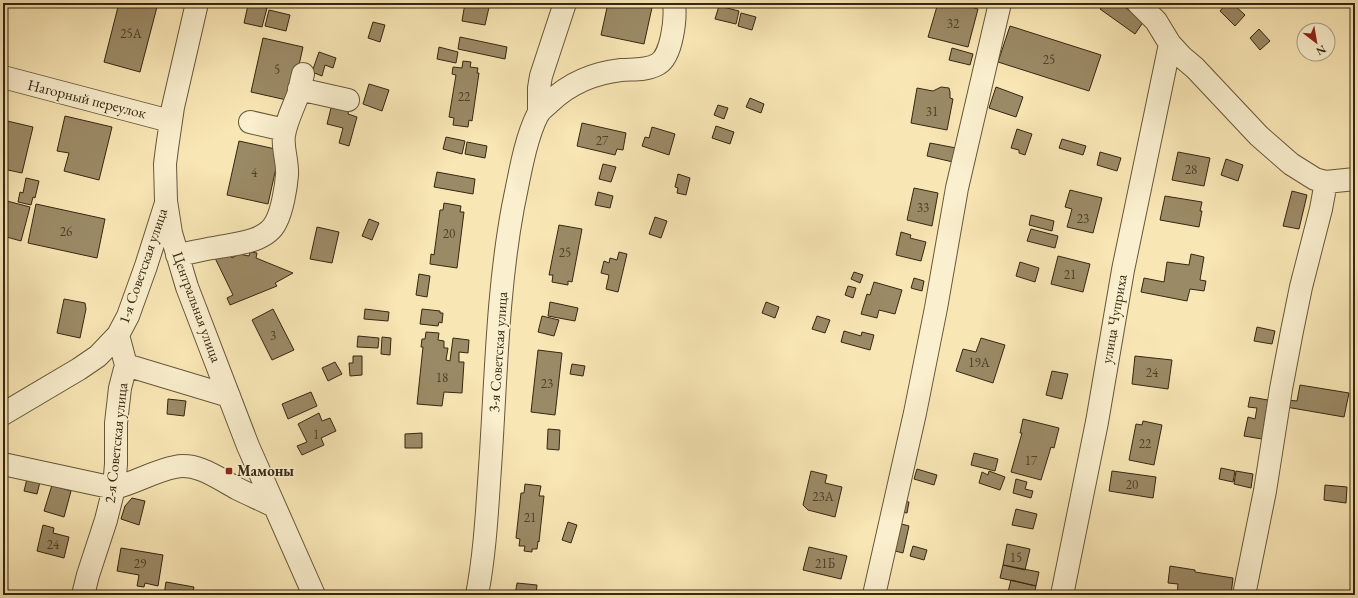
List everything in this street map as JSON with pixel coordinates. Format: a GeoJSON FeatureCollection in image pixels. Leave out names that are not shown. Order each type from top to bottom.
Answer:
{"type":"FeatureCollection","features":[{"type":"Feature","properties":{"kind":"street","name":"Центральная улица"},"geometry":{"type":"LineString","coordinates":[[197,3],[170,121],[165,164],[166,201],[171,233],[187,287],[248,446],[314,595]]}},
{"type":"Feature","properties":{"kind":"street"},"geometry":{"type":"LineString","coordinates":[[539,113],[539,88],[541,76],[565,3]]}},
{"type":"Feature","properties":{"kind":"street"},"geometry":{"type":"LineString","coordinates":[[539,113],[567,88],[587,78],[612,71],[647,68],[664,59],[670,43],[674,3]]}},
{"type":"Feature","properties":{"kind":"street"},"geometry":{"type":"LineString","coordinates":[[874,595],[936,308],[957,188],[1000,3]]}},
{"type":"Feature","properties":{"kind":"street"},"geometry":{"type":"LineString","coordinates":[[1138,3],[1156,21],[1170,44],[1259,136],[1291,164],[1315,179],[1326,182],[1355,180]]}},
{"type":"Feature","properties":{"kind":"street","name":"улица Чуприха"},"geometry":{"type":"LineString","coordinates":[[1062,595],[1097,422],[1123,270],[1170,44]]}},
{"type":"Feature","properties":{"kind":"street","name":"Нагорный переулок"},"geometry":{"type":"LineString","coordinates":[[3,77],[170,121]]}},
{"type":"Feature","properties":{"kind":"street"},"geometry":{"type":"LineString","coordinates":[[177,256],[244,243],[258,237],[276,223],[286,176],[287,162],[283,141],[285,130],[301,82],[348,100]]}},
{"type":"Feature","properties":{"kind":"street","name":"3-я Советская улица"},"geometry":{"type":"LineString","coordinates":[[476,594],[486,536],[504,265],[520,171],[531,133],[539,113]]}},
{"type":"Feature","properties":{"kind":"street"},"geometry":{"type":"LineString","coordinates":[[250,122],[285,130]]}},
{"type":"Feature","properties":{"kind":"street"},"geometry":{"type":"LineString","coordinates":[[1244,595],[1265,491],[1281,389],[1294,323],[1326,182]]}},
{"type":"Feature","properties":{"kind":"street","name":"1-я Советская улица"},"geometry":{"type":"LineString","coordinates":[[3,414],[98,356],[118,335],[131,309],[166,201]]}},
{"type":"Feature","properties":{"kind":"street","name":"2-я Советская улица"},"geometry":{"type":"LineString","coordinates":[[83,595],[106,520],[114,488],[116,464],[116,423],[120,388],[126,365],[118,335]]}},
{"type":"Feature","properties":{"kind":"street"},"geometry":{"type":"LineString","coordinates":[[126,365],[229,396]]}},
{"type":"Feature","properties":{"kind":"street"},"geometry":{"type":"LineString","coordinates":[[3,464],[114,488],[129,484],[160,471],[176,467],[190,466],[203,470],[274,506]]}},
{"type":"Feature","properties":{"kind":"building"},"geometry":{"type":"Polygon","coordinates":[[[119,3],[158,3],[140,72],[104,62],[119,3]]]}},
{"type":"Feature","properties":{"kind":"building"},"geometry":{"type":"Polygon","coordinates":[[[465,3],[490,3],[485,25],[462,21],[465,3]]]}},
{"type":"Feature","properties":{"kind":"building"},"geometry":{"type":"Polygon","coordinates":[[[608,3],[653,3],[644,44],[601,35],[608,3]]]}},
{"type":"Feature","properties":{"kind":"building"},"geometry":{"type":"Polygon","coordinates":[[[938,3],[956,3],[978,9],[968,47],[928,37],[938,3]]]}},
{"type":"Feature","properties":{"kind":"building"},"geometry":{"type":"Polygon","coordinates":[[[1104,3],[1119,3],[1144,21],[1135,34],[1100,9],[1104,3]]]}},
{"type":"Feature","properties":{"kind":"building"},"geometry":{"type":"Polygon","coordinates":[[[1227,3],[1232,3],[1245,15],[1235,26],[1220,11],[1227,3]]]}},
{"type":"Feature","properties":{"kind":"building"},"geometry":{"type":"Polygon","coordinates":[[[248,5],[267,8],[262,27],[244,23],[248,5]]]}},
{"type":"Feature","properties":{"kind":"building"},"geometry":{"type":"Polygon","coordinates":[[[719,6],[739,11],[736,24],[715,19],[719,6]]]}},
{"type":"Feature","properties":{"kind":"building"},"geometry":{"type":"Polygon","coordinates":[[[269,10],[290,15],[286,31],[265,26],[269,10]]]}},
{"type":"Feature","properties":{"kind":"building"},"geometry":{"type":"Polygon","coordinates":[[[741,13],[756,17],[752,30],[738,26],[741,13]]]}},
{"type":"Feature","properties":{"kind":"building"},"geometry":{"type":"Polygon","coordinates":[[[373,22],[385,25],[380,42],[368,38],[373,22]]]}},
{"type":"Feature","properties":{"kind":"building"},"geometry":{"type":"Polygon","coordinates":[[[1010,26],[1101,55],[1089,91],[998,62],[1010,26]]]}},
{"type":"Feature","properties":{"kind":"building"},"geometry":{"type":"Polygon","coordinates":[[[1259,29],[1270,41],[1260,50],[1250,38],[1259,29]]]}},
{"type":"Feature","properties":{"kind":"building"},"geometry":{"type":"Polygon","coordinates":[[[460,37],[507,47],[505,59],[458,49],[460,37]]]}},
{"type":"Feature","properties":{"kind":"building"},"geometry":{"type":"Polygon","coordinates":[[[263,38],[303,47],[291,101],[251,92],[263,38]]]}},
{"type":"Feature","properties":{"kind":"building"},"geometry":{"type":"Polygon","coordinates":[[[439,47],[458,52],[456,63],[437,59],[439,47]]]}},
{"type":"Feature","properties":{"kind":"building"},"geometry":{"type":"Polygon","coordinates":[[[952,48],[973,54],[970,65],[949,60],[952,48]]]}},
{"type":"Feature","properties":{"kind":"building"},"geometry":{"type":"Polygon","coordinates":[[[319,52],[336,58],[333,68],[325,65],[322,76],[312,72],[319,52]]]}},
{"type":"Feature","properties":{"kind":"building"},"geometry":{"type":"Polygon","coordinates":[[[463,61],[471,62],[470,67],[478,68],[477,73],[479,73],[472,121],[469,120],[468,127],[453,125],[454,118],[449,117],[456,75],[452,74],[453,67],[462,68],[463,61]]]}},
{"type":"Feature","properties":{"kind":"building"},"geometry":{"type":"Polygon","coordinates":[[[369,84],[389,90],[382,111],[363,104],[369,84]]]}},
{"type":"Feature","properties":{"kind":"building"},"geometry":{"type":"Polygon","coordinates":[[[941,87],[949,88],[950,98],[953,99],[947,130],[911,123],[917,88],[933,91],[941,87]]]}},
{"type":"Feature","properties":{"kind":"building"},"geometry":{"type":"Polygon","coordinates":[[[996,87],[1023,97],[1016,117],[989,108],[996,87]]]}},
{"type":"Feature","properties":{"kind":"building"},"geometry":{"type":"Polygon","coordinates":[[[750,98],[764,104],[761,113],[746,107],[750,98]]]}},
{"type":"Feature","properties":{"kind":"building"},"geometry":{"type":"Polygon","coordinates":[[[332,104],[349,108],[348,114],[357,117],[349,146],[339,143],[343,128],[327,124],[332,104]]]}},
{"type":"Feature","properties":{"kind":"building"},"geometry":{"type":"Polygon","coordinates":[[[718,105],[728,108],[724,119],[714,115],[718,105]]]}},
{"type":"Feature","properties":{"kind":"building"},"geometry":{"type":"Polygon","coordinates":[[[65,116],[112,127],[99,180],[64,171],[69,153],[57,151],[65,116]]]}},
{"type":"Feature","properties":{"kind":"building"},"geometry":{"type":"Polygon","coordinates":[[[3,120],[33,127],[22,173],[3,169],[3,120]]]}},
{"type":"Feature","properties":{"kind":"building"},"geometry":{"type":"Polygon","coordinates":[[[582,123],[626,133],[623,150],[617,149],[615,155],[577,146],[582,123]]]}},
{"type":"Feature","properties":{"kind":"building"},"geometry":{"type":"Polygon","coordinates":[[[716,126],[734,132],[730,144],[712,138],[716,126]]]}},
{"type":"Feature","properties":{"kind":"building"},"geometry":{"type":"Polygon","coordinates":[[[652,127],[675,134],[669,155],[642,146],[645,137],[649,138],[652,127]]]}},
{"type":"Feature","properties":{"kind":"building"},"geometry":{"type":"Polygon","coordinates":[[[1017,129],[1032,134],[1025,155],[1019,153],[1019,150],[1011,148],[1017,129]]]}},
{"type":"Feature","properties":{"kind":"building"},"geometry":{"type":"Polygon","coordinates":[[[446,137],[465,141],[462,154],[443,149],[446,137]]]}},
{"type":"Feature","properties":{"kind":"building"},"geometry":{"type":"Polygon","coordinates":[[[1062,139],[1086,146],[1083,155],[1059,148],[1062,139]]]}},
{"type":"Feature","properties":{"kind":"building"},"geometry":{"type":"Polygon","coordinates":[[[239,141],[280,150],[268,204],[227,195],[239,141]]]}},
{"type":"Feature","properties":{"kind":"building"},"geometry":{"type":"Polygon","coordinates":[[[467,142],[487,146],[485,158],[465,154],[467,142]]]}},
{"type":"Feature","properties":{"kind":"building"},"geometry":{"type":"Polygon","coordinates":[[[930,143],[956,148],[953,162],[927,156],[930,143]]]}},
{"type":"Feature","properties":{"kind":"building"},"geometry":{"type":"Polygon","coordinates":[[[1100,152],[1121,158],[1117,171],[1097,165],[1100,152]]]}},
{"type":"Feature","properties":{"kind":"building"},"geometry":{"type":"Polygon","coordinates":[[[1178,152],[1210,158],[1204,186],[1172,180],[1178,152]]]}},
{"type":"Feature","properties":{"kind":"building"},"geometry":{"type":"Polygon","coordinates":[[[1226,159],[1243,165],[1238,181],[1221,175],[1226,159]]]}},
{"type":"Feature","properties":{"kind":"building"},"geometry":{"type":"Polygon","coordinates":[[[603,164],[616,167],[611,182],[599,179],[603,164]]]}},
{"type":"Feature","properties":{"kind":"building"},"geometry":{"type":"Polygon","coordinates":[[[437,172],[475,179],[473,194],[434,187],[437,172]]]}},
{"type":"Feature","properties":{"kind":"building"},"geometry":{"type":"Polygon","coordinates":[[[678,174],[690,178],[686,195],[677,193],[678,188],[675,187],[678,174]]]}},
{"type":"Feature","properties":{"kind":"building"},"geometry":{"type":"Polygon","coordinates":[[[26,178],[39,181],[35,198],[33,197],[31,205],[18,202],[20,192],[23,193],[26,178]]]}},
{"type":"Feature","properties":{"kind":"building"},"geometry":{"type":"Polygon","coordinates":[[[914,188],[938,193],[932,226],[907,220],[914,188]]]}},
{"type":"Feature","properties":{"kind":"building"},"geometry":{"type":"Polygon","coordinates":[[[1070,190],[1102,198],[1093,233],[1067,227],[1072,209],[1065,207],[1070,190]]]}},
{"type":"Feature","properties":{"kind":"building"},"geometry":{"type":"Polygon","coordinates":[[[1292,191],[1307,195],[1299,229],[1283,226],[1292,191]]]}},
{"type":"Feature","properties":{"kind":"building"},"geometry":{"type":"Polygon","coordinates":[[[598,192],[613,196],[610,208],[595,205],[598,192]]]}},
{"type":"Feature","properties":{"kind":"building"},"geometry":{"type":"Polygon","coordinates":[[[1165,196],[1202,202],[1199,227],[1160,220],[1165,196]]]}},
{"type":"Feature","properties":{"kind":"building"},"geometry":{"type":"Polygon","coordinates":[[[3,200],[30,207],[21,241],[3,236],[3,200]]]}},
{"type":"Feature","properties":{"kind":"building"},"geometry":{"type":"Polygon","coordinates":[[[444,203],[461,206],[460,212],[464,212],[457,268],[430,264],[431,254],[434,255],[440,210],[443,210],[444,203]]]}},
{"type":"Feature","properties":{"kind":"building"},"geometry":{"type":"Polygon","coordinates":[[[36,204],[105,219],[97,258],[28,243],[36,204]]]}},
{"type":"Feature","properties":{"kind":"building"},"geometry":{"type":"Polygon","coordinates":[[[1031,215],[1054,221],[1052,231],[1029,225],[1031,215]]]}},
{"type":"Feature","properties":{"kind":"building"},"geometry":{"type":"Polygon","coordinates":[[[655,217],[667,221],[661,238],[649,234],[655,217]]]}},
{"type":"Feature","properties":{"kind":"building"},"geometry":{"type":"Polygon","coordinates":[[[369,219],[379,223],[372,240],[362,236],[369,219]]]}},
{"type":"Feature","properties":{"kind":"building"},"geometry":{"type":"Polygon","coordinates":[[[559,225],[582,229],[572,282],[568,281],[568,285],[552,282],[553,275],[549,275],[559,225]]]}},
{"type":"Feature","properties":{"kind":"building"},"geometry":{"type":"Polygon","coordinates":[[[317,227],[339,232],[332,263],[310,259],[317,227]]]}},
{"type":"Feature","properties":{"kind":"building"},"geometry":{"type":"Polygon","coordinates":[[[1031,229],[1058,236],[1055,248],[1027,241],[1031,229]]]}},
{"type":"Feature","properties":{"kind":"building"},"geometry":{"type":"Polygon","coordinates":[[[901,232],[911,235],[910,238],[926,242],[921,261],[896,255],[901,232]]]}},
{"type":"Feature","properties":{"kind":"building"},"geometry":{"type":"Polygon","coordinates":[[[229,252],[232,258],[239,254],[249,256],[250,252],[257,253],[256,258],[293,273],[275,283],[277,286],[230,305],[227,298],[233,295],[215,258],[229,252]]]}},
{"type":"Feature","properties":{"kind":"building"},"geometry":{"type":"Polygon","coordinates":[[[619,252],[627,254],[618,292],[606,289],[609,275],[601,273],[604,261],[609,263],[610,258],[617,260],[619,252]]]}},
{"type":"Feature","properties":{"kind":"building"},"geometry":{"type":"Polygon","coordinates":[[[1191,254],[1204,257],[1200,280],[1206,281],[1204,291],[1190,289],[1187,301],[1141,292],[1144,278],[1164,282],[1167,262],[1189,265],[1191,254]]]}},
{"type":"Feature","properties":{"kind":"building"},"geometry":{"type":"Polygon","coordinates":[[[1058,256],[1090,264],[1083,292],[1051,284],[1058,256]]]}},
{"type":"Feature","properties":{"kind":"building"},"geometry":{"type":"Polygon","coordinates":[[[1020,262],[1039,268],[1035,282],[1016,276],[1020,262]]]}},
{"type":"Feature","properties":{"kind":"building"},"geometry":{"type":"Polygon","coordinates":[[[854,272],[863,275],[860,283],[851,279],[854,272]]]}},
{"type":"Feature","properties":{"kind":"building"},"geometry":{"type":"Polygon","coordinates":[[[419,274],[430,276],[427,297],[416,295],[419,274]]]}},
{"type":"Feature","properties":{"kind":"building"},"geometry":{"type":"Polygon","coordinates":[[[914,278],[924,281],[922,291],[911,288],[914,278]]]}},
{"type":"Feature","properties":{"kind":"building"},"geometry":{"type":"Polygon","coordinates":[[[874,282],[902,290],[895,314],[879,310],[877,318],[861,314],[867,294],[870,295],[874,282]]]}},
{"type":"Feature","properties":{"kind":"building"},"geometry":{"type":"Polygon","coordinates":[[[848,286],[856,288],[853,298],[845,295],[848,286]]]}},
{"type":"Feature","properties":{"kind":"building"},"geometry":{"type":"Polygon","coordinates":[[[64,299],[85,303],[86,309],[80,338],[57,333],[64,299]]]}},
{"type":"Feature","properties":{"kind":"building"},"geometry":{"type":"Polygon","coordinates":[[[550,302],[578,308],[575,321],[548,316],[550,302]]]}},
{"type":"Feature","properties":{"kind":"building"},"geometry":{"type":"Polygon","coordinates":[[[766,302],[779,307],[775,318],[762,313],[766,302]]]}},
{"type":"Feature","properties":{"kind":"building"},"geometry":{"type":"Polygon","coordinates":[[[273,309],[294,350],[272,360],[252,320],[273,309]]]}},
{"type":"Feature","properties":{"kind":"building"},"geometry":{"type":"Polygon","coordinates":[[[365,309],[389,312],[388,321],[364,319],[365,309]]]}},
{"type":"Feature","properties":{"kind":"building"},"geometry":{"type":"Polygon","coordinates":[[[422,309],[440,311],[440,313],[443,313],[442,323],[439,322],[438,326],[420,324],[422,309]]]}},
{"type":"Feature","properties":{"kind":"building"},"geometry":{"type":"Polygon","coordinates":[[[542,316],[559,320],[554,336],[538,332],[542,316]]]}},
{"type":"Feature","properties":{"kind":"building"},"geometry":{"type":"Polygon","coordinates":[[[817,316],[830,320],[825,333],[812,329],[817,316]]]}},
{"type":"Feature","properties":{"kind":"building"},"geometry":{"type":"Polygon","coordinates":[[[1257,327],[1275,331],[1272,344],[1254,341],[1257,327]]]}},
{"type":"Feature","properties":{"kind":"building"},"geometry":{"type":"Polygon","coordinates":[[[844,331],[861,336],[862,332],[874,335],[870,350],[841,342],[844,331]]]}},
{"type":"Feature","properties":{"kind":"building"},"geometry":{"type":"Polygon","coordinates":[[[426,332],[439,333],[438,340],[444,341],[444,348],[448,348],[446,360],[450,361],[453,338],[469,340],[468,353],[459,352],[459,362],[464,362],[462,393],[444,392],[442,406],[417,404],[423,347],[421,347],[422,339],[425,339],[426,332]]]}},
{"type":"Feature","properties":{"kind":"building"},"geometry":{"type":"Polygon","coordinates":[[[358,336],[379,338],[378,348],[357,347],[358,336]]]}},
{"type":"Feature","properties":{"kind":"building"},"geometry":{"type":"Polygon","coordinates":[[[382,337],[391,338],[390,355],[381,354],[382,337]]]}},
{"type":"Feature","properties":{"kind":"building"},"geometry":{"type":"Polygon","coordinates":[[[981,338],[1005,345],[993,383],[956,371],[963,349],[976,352],[981,338]]]}},
{"type":"Feature","properties":{"kind":"building"},"geometry":{"type":"Polygon","coordinates":[[[538,350],[562,353],[555,415],[531,412],[538,350]]]}},
{"type":"Feature","properties":{"kind":"building"},"geometry":{"type":"Polygon","coordinates":[[[353,356],[362,356],[362,375],[350,376],[349,363],[353,363],[353,356]]]}},
{"type":"Feature","properties":{"kind":"building"},"geometry":{"type":"Polygon","coordinates":[[[1135,356],[1172,360],[1168,389],[1132,384],[1135,356]]]}},
{"type":"Feature","properties":{"kind":"building"},"geometry":{"type":"Polygon","coordinates":[[[335,362],[342,374],[328,381],[322,368],[335,362]]]}},
{"type":"Feature","properties":{"kind":"building"},"geometry":{"type":"Polygon","coordinates":[[[572,364],[585,366],[583,376],[570,374],[572,364]]]}},
{"type":"Feature","properties":{"kind":"building"},"geometry":{"type":"Polygon","coordinates":[[[1052,371],[1068,374],[1062,399],[1046,395],[1052,371]]]}},
{"type":"Feature","properties":{"kind":"building"},"geometry":{"type":"Polygon","coordinates":[[[1300,385],[1349,393],[1344,417],[1286,407],[1287,400],[1297,401],[1300,385]]]}},
{"type":"Feature","properties":{"kind":"building"},"geometry":{"type":"Polygon","coordinates":[[[311,392],[317,406],[288,419],[282,404],[311,392]]]}},
{"type":"Feature","properties":{"kind":"building"},"geometry":{"type":"Polygon","coordinates":[[[1250,397],[1268,400],[1262,439],[1244,436],[1248,417],[1255,419],[1257,408],[1248,407],[1250,397]]]}},
{"type":"Feature","properties":{"kind":"building"},"geometry":{"type":"Polygon","coordinates":[[[168,399],[186,401],[184,416],[167,414],[168,399]]]}},
{"type":"Feature","properties":{"kind":"building"},"geometry":{"type":"Polygon","coordinates":[[[319,413],[322,421],[330,418],[336,431],[321,438],[324,445],[302,455],[297,446],[307,442],[298,424],[319,413]]]}},
{"type":"Feature","properties":{"kind":"building"},"geometry":{"type":"Polygon","coordinates":[[[1023,419],[1059,428],[1054,448],[1051,447],[1041,480],[1011,472],[1022,433],[1020,433],[1023,419]]]}},
{"type":"Feature","properties":{"kind":"building"},"geometry":{"type":"Polygon","coordinates":[[[1143,421],[1162,425],[1154,465],[1129,460],[1136,424],[1142,425],[1143,421]]]}},
{"type":"Feature","properties":{"kind":"building"},"geometry":{"type":"Polygon","coordinates":[[[548,429],[560,430],[559,450],[547,449],[548,429]]]}},
{"type":"Feature","properties":{"kind":"building"},"geometry":{"type":"Polygon","coordinates":[[[422,433],[422,448],[405,448],[405,434],[422,433]]]}},
{"type":"Feature","properties":{"kind":"building"},"geometry":{"type":"Polygon","coordinates":[[[974,453],[998,459],[995,471],[971,465],[974,453]]]}},
{"type":"Feature","properties":{"kind":"building"},"geometry":{"type":"Polygon","coordinates":[[[1221,468],[1235,471],[1233,482],[1219,479],[1221,468]]]}},
{"type":"Feature","properties":{"kind":"building"},"geometry":{"type":"Polygon","coordinates":[[[917,469],[937,475],[934,485],[914,479],[917,469]]]}},
{"type":"Feature","properties":{"kind":"building"},"geometry":{"type":"Polygon","coordinates":[[[811,471],[827,475],[825,483],[842,487],[835,517],[808,510],[803,505],[811,471]]]}},
{"type":"Feature","properties":{"kind":"building"},"geometry":{"type":"Polygon","coordinates":[[[989,471],[1005,477],[1000,490],[979,483],[982,472],[988,475],[989,471]]]}},
{"type":"Feature","properties":{"kind":"building"},"geometry":{"type":"Polygon","coordinates":[[[1112,471],[1156,477],[1153,498],[1109,491],[1112,471]]]}},
{"type":"Feature","properties":{"kind":"building"},"geometry":{"type":"Polygon","coordinates":[[[1236,471],[1253,474],[1251,488],[1234,484],[1236,471]]]}},
{"type":"Feature","properties":{"kind":"building"},"geometry":{"type":"Polygon","coordinates":[[[27,479],[40,482],[37,494],[24,491],[27,479]]]}},
{"type":"Feature","properties":{"kind":"building"},"geometry":{"type":"Polygon","coordinates":[[[1016,479],[1027,482],[1025,489],[1033,491],[1031,498],[1013,493],[1016,479]]]}},
{"type":"Feature","properties":{"kind":"building"},"geometry":{"type":"Polygon","coordinates":[[[525,484],[541,486],[539,496],[544,496],[539,542],[538,541],[537,549],[532,549],[532,552],[524,551],[525,546],[519,546],[520,539],[516,538],[521,493],[524,493],[525,484]]]}},
{"type":"Feature","properties":{"kind":"building"},"geometry":{"type":"Polygon","coordinates":[[[52,485],[71,491],[64,517],[44,511],[52,485]]]}},
{"type":"Feature","properties":{"kind":"building"},"geometry":{"type":"Polygon","coordinates":[[[1325,485],[1347,487],[1346,503],[1324,500],[1325,485]]]}},
{"type":"Feature","properties":{"kind":"building"},"geometry":{"type":"Polygon","coordinates":[[[132,498],[145,501],[139,525],[121,519],[125,506],[132,498]]]}},
{"type":"Feature","properties":{"kind":"building"},"geometry":{"type":"Polygon","coordinates":[[[903,501],[909,502],[907,513],[901,512],[903,501]]]}},
{"type":"Feature","properties":{"kind":"building"},"geometry":{"type":"Polygon","coordinates":[[[1016,509],[1037,514],[1033,529],[1012,525],[1016,509]]]}},
{"type":"Feature","properties":{"kind":"building"},"geometry":{"type":"Polygon","coordinates":[[[568,522],[577,525],[571,543],[562,540],[568,522]]]}},
{"type":"Feature","properties":{"kind":"building"},"geometry":{"type":"Polygon","coordinates":[[[898,523],[909,526],[903,553],[891,550],[898,523]]]}},
{"type":"Feature","properties":{"kind":"building"},"geometry":{"type":"Polygon","coordinates":[[[43,525],[54,528],[53,533],[69,537],[64,558],[37,551],[43,525]]]}},
{"type":"Feature","properties":{"kind":"building"},"geometry":{"type":"Polygon","coordinates":[[[1007,544],[1030,549],[1025,570],[1003,565],[1007,544]]]}},
{"type":"Feature","properties":{"kind":"building"},"geometry":{"type":"Polygon","coordinates":[[[913,546],[927,550],[924,560],[910,556],[913,546]]]}},
{"type":"Feature","properties":{"kind":"building"},"geometry":{"type":"Polygon","coordinates":[[[809,547],[847,556],[841,579],[803,570],[809,547]]]}},
{"type":"Feature","properties":{"kind":"building"},"geometry":{"type":"Polygon","coordinates":[[[121,548],[163,555],[158,586],[145,583],[144,587],[137,586],[139,575],[117,571],[121,548]]]}},
{"type":"Feature","properties":{"kind":"building"},"geometry":{"type":"Polygon","coordinates":[[[1003,565],[1039,572],[1036,586],[1000,578],[1003,565]]]}},
{"type":"Feature","properties":{"kind":"building"},"geometry":{"type":"Polygon","coordinates":[[[1170,566],[1195,570],[1195,572],[1233,578],[1231,595],[1177,595],[1178,584],[1168,583],[1170,566]]]}},
{"type":"Feature","properties":{"kind":"building"},"geometry":{"type":"Polygon","coordinates":[[[1352,579],[1355,579],[1355,593],[1351,593],[1352,579]]]}},
{"type":"Feature","properties":{"kind":"building"},"geometry":{"type":"Polygon","coordinates":[[[1011,580],[1036,586],[1034,595],[1021,595],[1008,592],[1011,580]]]}},
{"type":"Feature","properties":{"kind":"building"},"geometry":{"type":"Polygon","coordinates":[[[166,582],[194,587],[192,595],[164,595],[166,582]]]}},
{"type":"Feature","properties":{"kind":"building"},"geometry":{"type":"Polygon","coordinates":[[[517,583],[537,585],[536,595],[515,595],[517,583]]]}},
{"type":"Feature","properties":{"kind":"place","name":"Мамоны"},"geometry":{"type":"Point","coordinates":[229,471]}}]}
